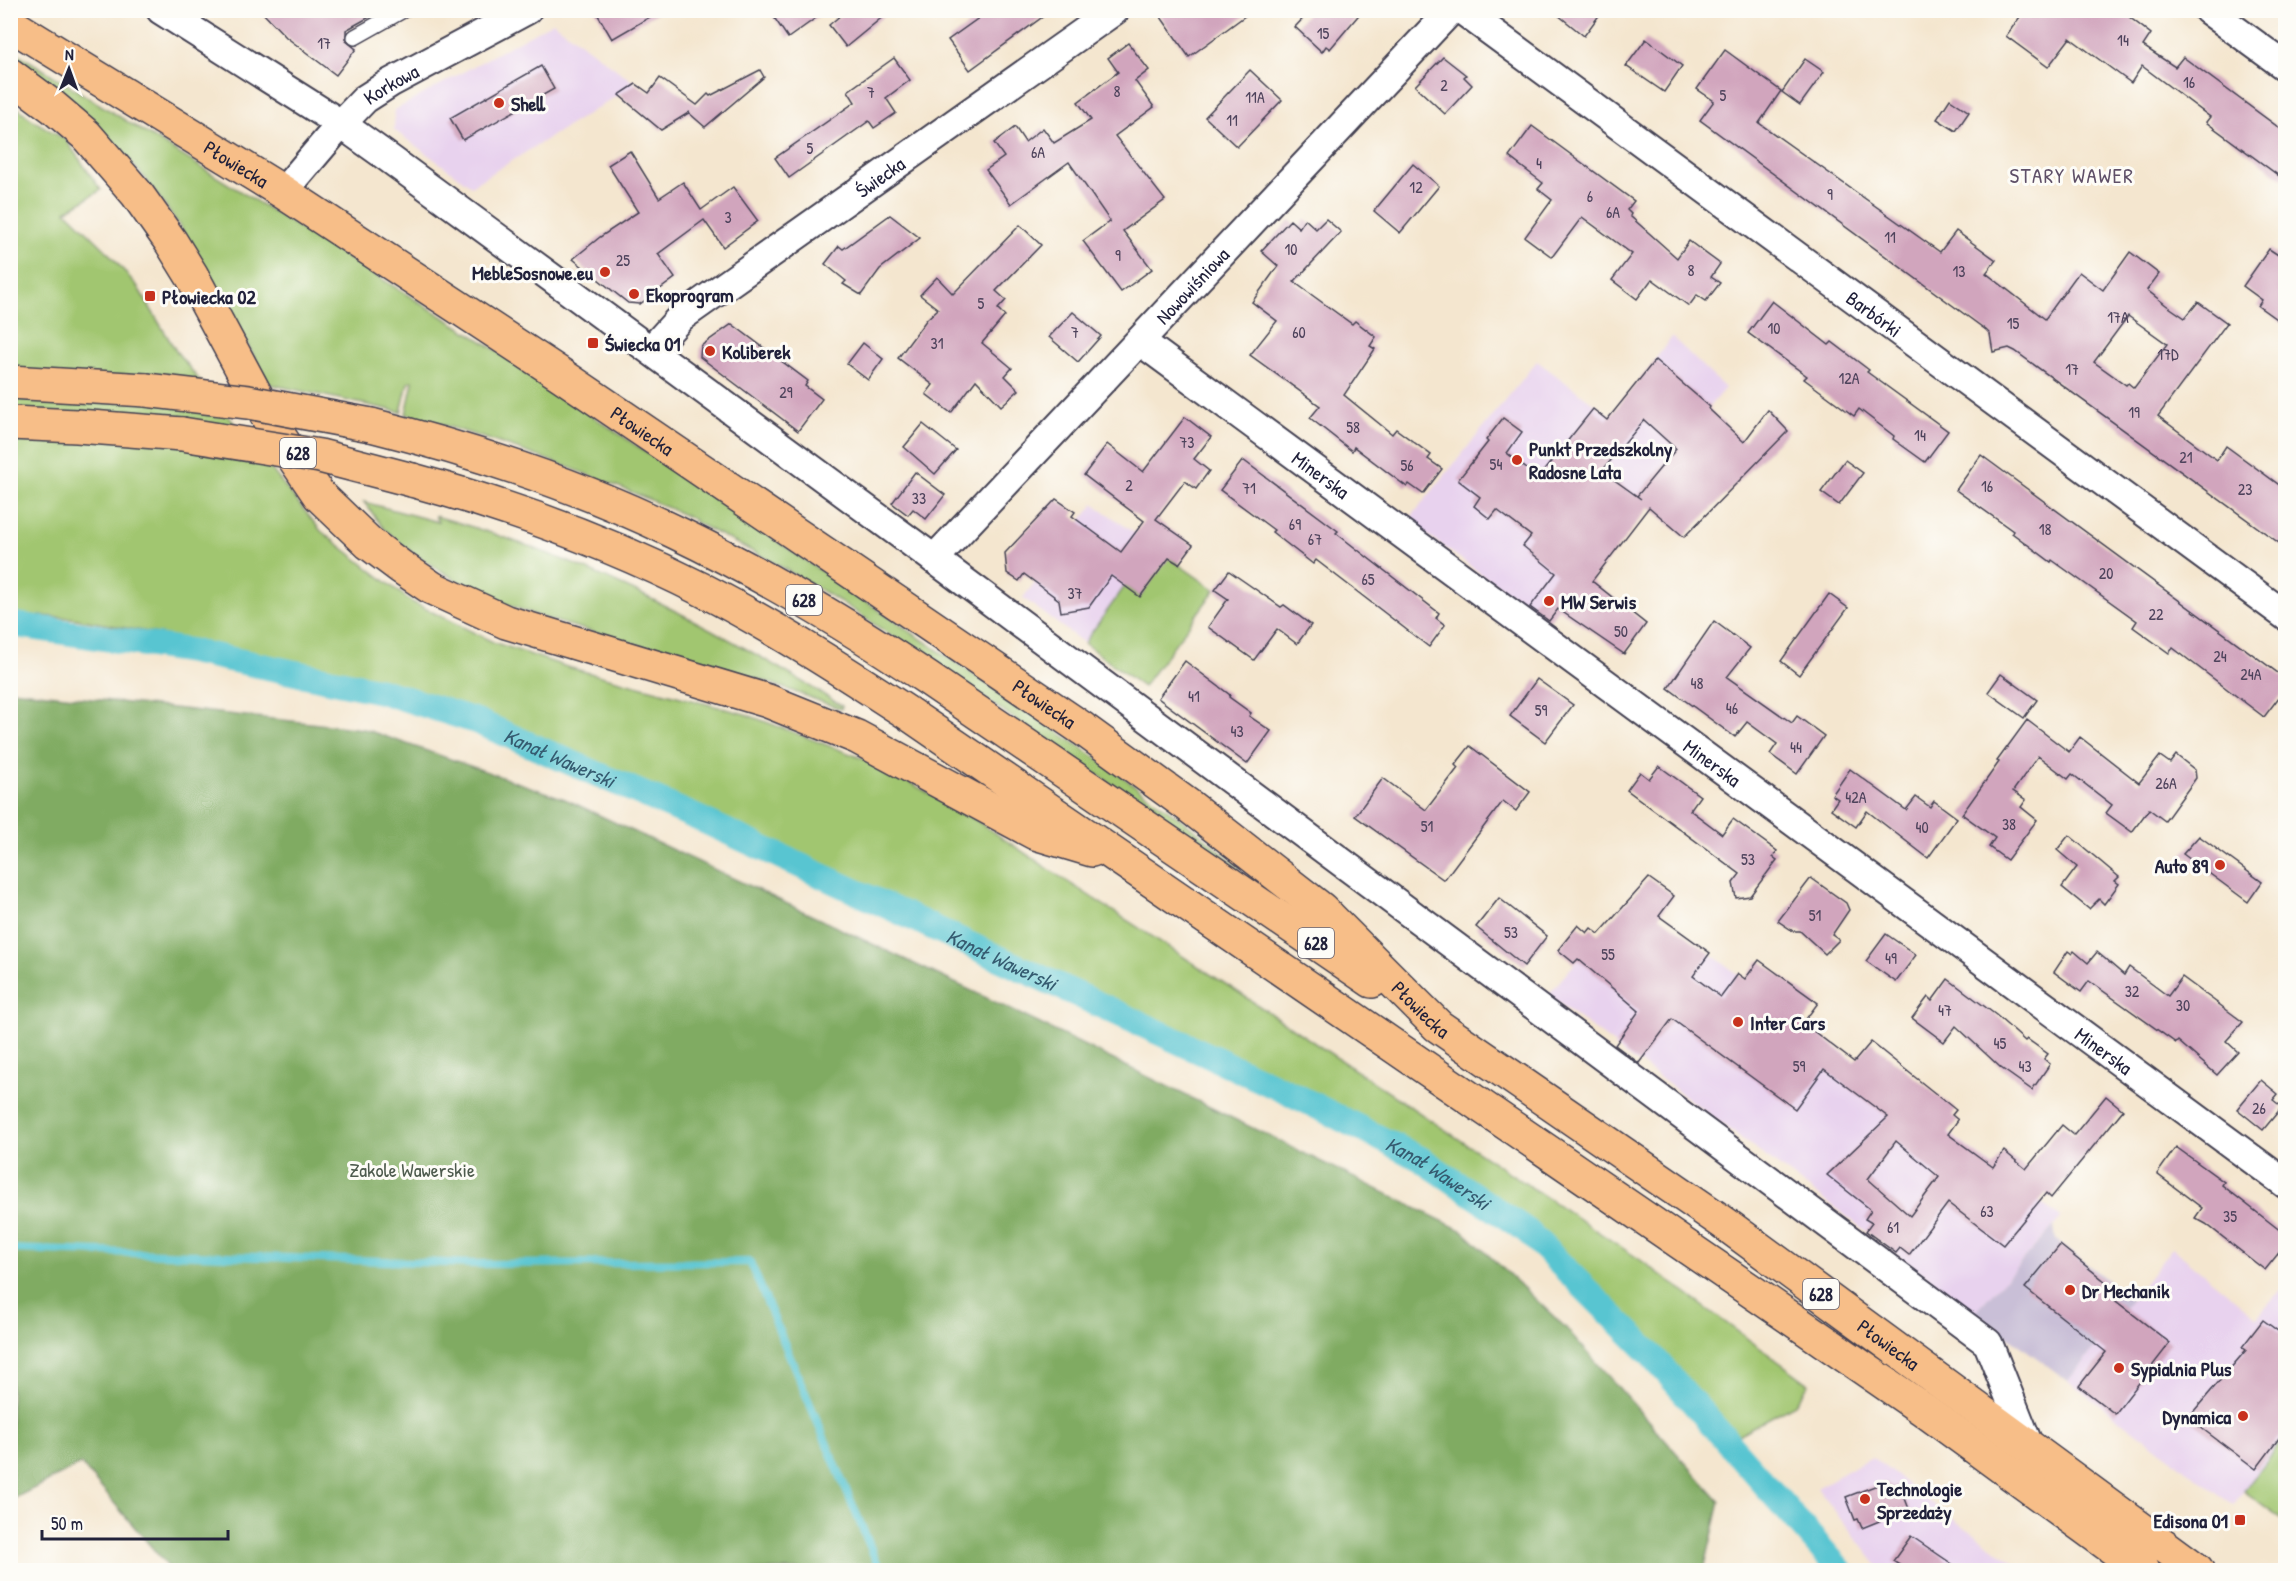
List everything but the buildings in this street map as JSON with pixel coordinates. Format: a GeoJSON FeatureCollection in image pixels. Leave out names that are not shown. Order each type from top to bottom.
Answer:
{"type":"FeatureCollection","features":[{"type":"Feature","properties":{"kind":"main road","name":"Płowiecka"},"geometry":{"type":"LineString","coordinates":[[10,24],[283,192],[560,374],[1133,764],[1321,909],[1438,1026],[1732,1230],[2197,1570]]}},
{"type":"Feature","properties":{"kind":"main road"},"geometry":{"type":"LineString","coordinates":[[10,75],[86,135],[137,194],[192,276],[273,427],[319,495],[369,543],[401,567],[432,588],[506,622],[699,679],[778,705],[857,737],[1035,833],[1121,859]]}},
{"type":"Feature","properties":{"kind":"main road","name":"628"},"geometry":{"type":"LineString","coordinates":[[10,382],[146,390],[260,403],[371,425],[436,442],[559,483],[673,531],[768,579],[866,638],[1438,1026]]}},
{"type":"Feature","properties":{"kind":"main road","name":"628"},"geometry":{"type":"LineString","coordinates":[[10,423],[182,434],[320,456],[412,480],[510,510],[591,540],[648,564],[722,601],[816,654],[906,712],[1121,859]]}},
{"type":"Feature","properties":{"kind":"main road","name":"Płowiecka"},"geometry":{"type":"LineString","coordinates":[[1121,859],[1804,1327],[1976,1448],[2143,1570]]}},
{"type":"Feature","properties":{"kind":"street","name":"Korkowa"},"geometry":{"type":"LineString","coordinates":[[283,192],[365,99],[495,18],[527,10]]}},
{"type":"Feature","properties":{"kind":"street","name":"Świecka"},"geometry":{"type":"LineString","coordinates":[[651,350],[681,317],[1115,10]]}},
{"type":"Feature","properties":{"kind":"street","name":"Nowowiśniowa"},"geometry":{"type":"LineString","coordinates":[[934,558],[1451,10]]}},
{"type":"Feature","properties":{"kind":"street","name":"Barbórki"},"geometry":{"type":"LineString","coordinates":[[1462,10],[2286,616]]}},
{"type":"Feature","properties":{"kind":"street"},"geometry":{"type":"LineString","coordinates":[[2208,10],[2286,67]]}},
{"type":"Feature","properties":{"kind":"street"},"geometry":{"type":"LineString","coordinates":[[174,14],[341,124],[651,350],[1988,1343],[2029,1446]]}},
{"type":"Feature","properties":{"kind":"street","name":"Minerska"},"geometry":{"type":"LineString","coordinates":[[1140,341],[2286,1184]]}},
{"type":"Feature","properties":{"kind":"lane"},"geometry":{"type":"LineString","coordinates":[[355,37],[403,10]]}},
{"type":"Feature","properties":{"kind":"shaded area"},"geometry":{"type":"Polygon","coordinates":[[[553,22],[636,84],[471,186],[394,130],[395,110],[553,22]]]}},
{"type":"Feature","properties":{"kind":"shaded area"},"geometry":{"type":"Polygon","coordinates":[[[1672,337],[1725,388],[1697,421],[1548,622],[1408,521],[1537,361],[1612,417],[1672,337]]]}},
{"type":"Feature","properties":{"kind":"shaded area"},"geometry":{"type":"Polygon","coordinates":[[[1094,504],[1154,547],[1084,643],[1023,598],[1094,504]]]}},
{"type":"Feature","properties":{"kind":"shaded area"},"geometry":{"type":"Polygon","coordinates":[[[1632,896],[2061,1218],[1975,1312],[1640,1063],[1638,1064],[1614,1047],[1615,1045],[1548,995],[1632,896]]]}},
{"type":"Feature","properties":{"kind":"shaded area"},"geometry":{"type":"Polygon","coordinates":[[[2054,1226],[2056,1240],[2132,1299],[2068,1381],[1975,1312],[2054,1226]]]}},
{"type":"Feature","properties":{"kind":"shaded area"},"geometry":{"type":"Polygon","coordinates":[[[2172,1248],[2257,1317],[2285,1284],[2285,1436],[2233,1505],[2068,1381],[2172,1248]]]}},
{"type":"Feature","properties":{"kind":"shaded area"},"geometry":{"type":"Polygon","coordinates":[[[1872,1457],[1943,1512],[2026,1570],[1881,1570],[1817,1488],[1872,1457]]]}},
{"type":"Feature","properties":{"kind":"green space"},"geometry":{"type":"Polygon","coordinates":[[[10,49],[482,341],[1098,759],[1197,831],[1241,869],[1239,870],[841,602],[695,520],[553,461],[406,414],[412,381],[408,383],[401,412],[269,384],[216,286],[179,225],[145,178],[112,141],[46,81],[11,56],[10,49]]]}},
{"type":"Feature","properties":{"kind":"green space"},"geometry":{"type":"Polygon","coordinates":[[[10,101],[31,119],[66,140],[101,190],[66,211],[105,249],[137,286],[176,351],[321,531],[412,602],[493,642],[567,667],[745,714],[877,764],[974,819],[1642,1261],[1809,1384],[1795,1404],[1734,1437],[1527,1223],[1419,1150],[1339,1108],[610,772],[436,700],[170,636],[71,618],[11,614],[10,101]]]}},
{"type":"Feature","properties":{"kind":"green space"},"geometry":{"type":"Polygon","coordinates":[[[364,502],[438,522],[435,516],[489,532],[594,573],[645,596],[745,648],[842,706],[841,709],[765,681],[544,618],[498,601],[459,582],[414,554],[384,529],[364,502]]]}},
{"type":"Feature","properties":{"kind":"green space"},"geometry":{"type":"Polygon","coordinates":[[[1168,557],[1215,590],[1143,687],[1084,643],[1125,586],[1140,597],[1168,557]]]}},
{"type":"Feature","properties":{"kind":"green space","name":"Zakole Wawerskie"},"geometry":{"type":"Polygon","coordinates":[[[11,690],[364,729],[565,799],[991,1000],[1463,1231],[1565,1327],[1720,1502],[1704,1570],[171,1570],[81,1464],[11,1500],[11,690]]]}},
{"type":"Feature","properties":{"kind":"green space"},"geometry":{"type":"Polygon","coordinates":[[[2285,1436],[2285,1521],[2244,1491],[2285,1436]]]}},
{"type":"Feature","properties":{"kind":"waterway","name":"Kanał Wawerski"},"geometry":{"type":"LineString","coordinates":[[10,624],[190,651],[381,691],[476,721],[702,820],[1300,1098],[1421,1159],[1527,1231],[1647,1350],[1840,1570]]}},
{"type":"Feature","properties":{"kind":"waterway"},"geometry":{"type":"LineString","coordinates":[[10,1249],[476,1264],[750,1262],[880,1570]]}},
{"type":"Feature","properties":{"kind":"place","name":"Shell"},"geometry":{"type":"Point","coordinates":[499,103]}},
{"type":"Feature","properties":{"kind":"place","name":"MebleSosnowe.eu"},"geometry":{"type":"Point","coordinates":[605,272]}},
{"type":"Feature","properties":{"kind":"place","name":"Ekoprogram"},"geometry":{"type":"Point","coordinates":[634,294]}},
{"type":"Feature","properties":{"kind":"place","name":"Płowiecka 02"},"geometry":{"type":"Point","coordinates":[150,296]}},
{"type":"Feature","properties":{"kind":"place","name":"Świecka 01"},"geometry":{"type":"Point","coordinates":[593,343]}},
{"type":"Feature","properties":{"kind":"place","name":"Koliberek"},"geometry":{"type":"Point","coordinates":[710,351]}},
{"type":"Feature","properties":{"kind":"place","name":"Punkt Przedszkolny Radosne Lata"},"geometry":{"type":"Point","coordinates":[1517,460]}},
{"type":"Feature","properties":{"kind":"place","name":"MW Serwis"},"geometry":{"type":"Point","coordinates":[1549,601]}},
{"type":"Feature","properties":{"kind":"place","name":"Auto 89"},"geometry":{"type":"Point","coordinates":[2220,865]}},
{"type":"Feature","properties":{"kind":"place","name":"Inter Cars"},"geometry":{"type":"Point","coordinates":[1738,1022]}},
{"type":"Feature","properties":{"kind":"place","name":"Dr Mechanik"},"geometry":{"type":"Point","coordinates":[2070,1290]}},
{"type":"Feature","properties":{"kind":"place","name":"Sypialnia Plus"},"geometry":{"type":"Point","coordinates":[2119,1368]}},
{"type":"Feature","properties":{"kind":"place","name":"Dynamica"},"geometry":{"type":"Point","coordinates":[2243,1416]}},
{"type":"Feature","properties":{"kind":"place","name":"Technologie Sprzedaży"},"geometry":{"type":"Point","coordinates":[1865,1499]}},
{"type":"Feature","properties":{"kind":"place","name":"Edisona 01"},"geometry":{"type":"Point","coordinates":[2240,1520]}},
{"type":"Feature","properties":{"kind":"district","name":"STARY WAWER"},"geometry":{"type":"Point","coordinates":[2072,175]}}]}
